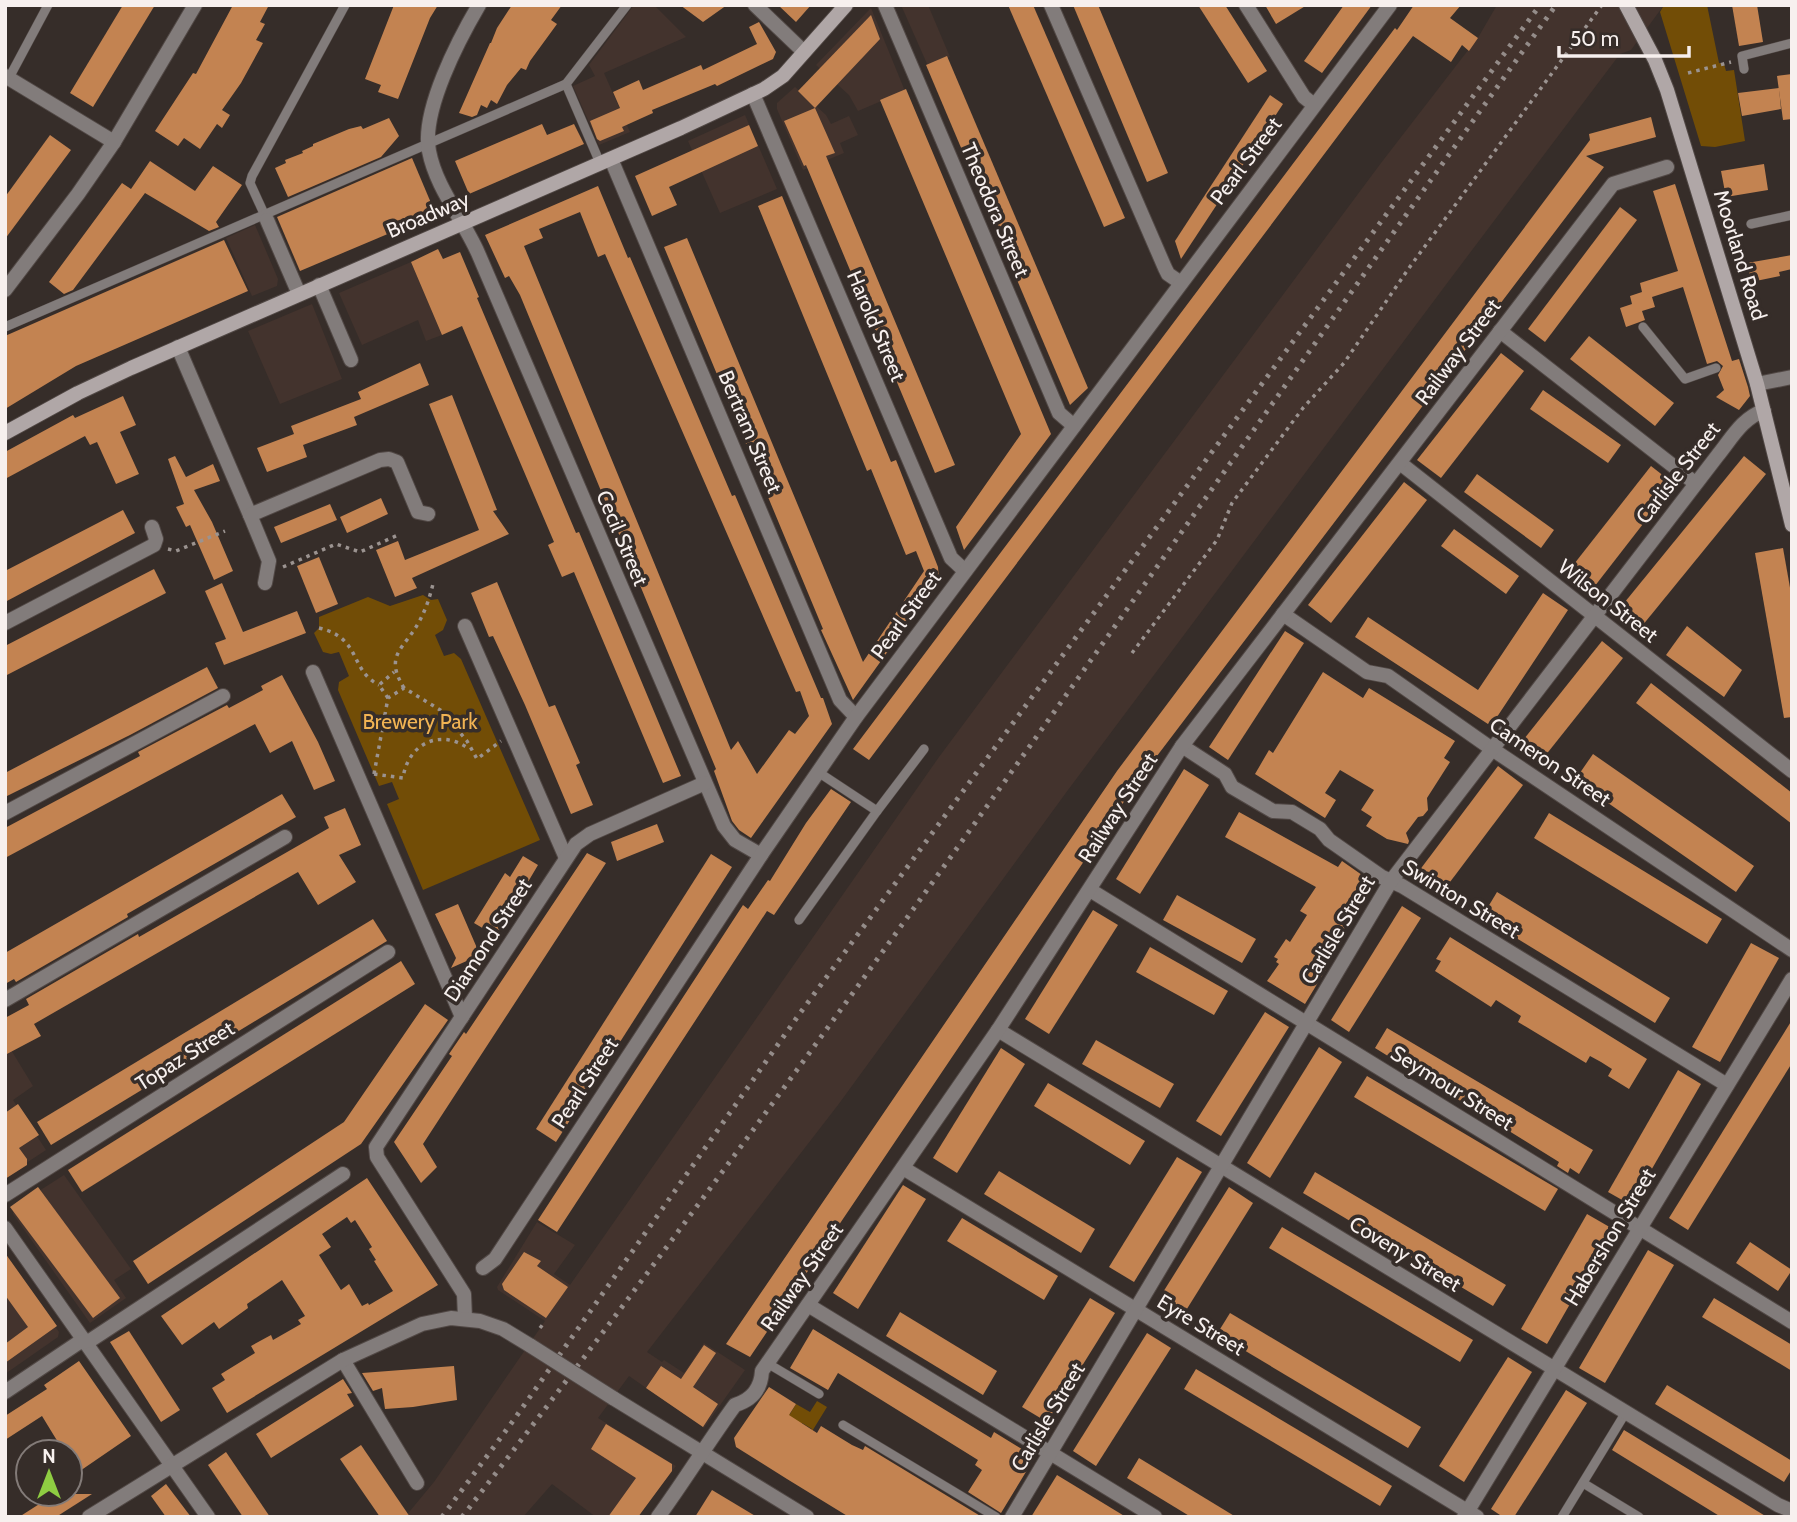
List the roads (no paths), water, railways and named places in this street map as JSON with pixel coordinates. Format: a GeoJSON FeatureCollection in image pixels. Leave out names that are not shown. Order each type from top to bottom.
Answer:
{"type":"FeatureCollection","features":[{"type":"Feature","properties":{"kind":"main road","name":"Broadway"},"geometry":{"type":"LineString","coordinates":[[5,433],[78,393],[177,347],[606,161],[753,94],[783,76],[845,5]]}},
{"type":"Feature","properties":{"kind":"main road","name":"Moorland Road"},"geometry":{"type":"LineString","coordinates":[[1626,5],[1655,60],[1667,90],[1757,384],[1792,525]]}},
{"type":"Feature","properties":{"kind":"street"},"geometry":{"type":"LineString","coordinates":[[5,290],[114,142],[195,5]]}},
{"type":"Feature","properties":{"kind":"street"},"geometry":{"type":"LineString","coordinates":[[428,143],[430,120],[443,78],[455,48],[479,5]]}},
{"type":"Feature","properties":{"kind":"street"},"geometry":{"type":"LineString","coordinates":[[755,5],[804,52]]}},
{"type":"Feature","properties":{"kind":"street","name":"Theodora Street"},"geometry":{"type":"LineString","coordinates":[[884,5],[1059,413],[1074,426]]}},
{"type":"Feature","properties":{"kind":"street"},"geometry":{"type":"LineString","coordinates":[[1051,5],[1165,268],[1168,274],[1181,283]]}},
{"type":"Feature","properties":{"kind":"street"},"geometry":{"type":"LineString","coordinates":[[1246,5],[1304,97],[1314,105]]}},
{"type":"Feature","properties":{"kind":"street","name":"Pearl Street"},"geometry":{"type":"LineString","coordinates":[[483,1268],[495,1259],[761,855],[856,717],[1390,5]]}},
{"type":"Feature","properties":{"kind":"street"},"geometry":{"type":"LineString","coordinates":[[7,77],[114,142]]}},
{"type":"Feature","properties":{"kind":"street","name":"Harold Street"},"geometry":{"type":"LineString","coordinates":[[753,94],[951,558],[965,570]]}},
{"type":"Feature","properties":{"kind":"street","name":"Cecil Street"},"geometry":{"type":"LineString","coordinates":[[428,143],[431,159],[454,213],[478,253],[705,783],[729,833],[761,855]]}},
{"type":"Feature","properties":{"kind":"street","name":"Bertram Street"},"geometry":{"type":"LineString","coordinates":[[606,161],[840,700],[856,717]]}},
{"type":"Feature","properties":{"kind":"street","name":"Railway Street"},"geometry":{"type":"LineString","coordinates":[[658,1517],[735,1405],[748,1401],[762,1383],[762,1371],[998,1030],[1182,746],[1613,184],[1667,167]]}},
{"type":"Feature","properties":{"kind":"street"},"geometry":{"type":"LineString","coordinates":[[265,217],[299,294]]}},
{"type":"Feature","properties":{"kind":"street"},"geometry":{"type":"LineString","coordinates":[[318,285],[351,360]]}},
{"type":"Feature","properties":{"kind":"street"},"geometry":{"type":"LineString","coordinates":[[1500,331],[1695,483]]}},
{"type":"Feature","properties":{"kind":"street"},"geometry":{"type":"LineString","coordinates":[[177,347],[269,561],[265,583]]}},
{"type":"Feature","properties":{"kind":"street"},"geometry":{"type":"LineString","coordinates":[[1757,384],[1792,377]]}},
{"type":"Feature","properties":{"kind":"street","name":"Carlisle Street"},"geometry":{"type":"LineString","coordinates":[[1012,1517],[1391,881],[1695,483],[1746,420],[1764,411]]}},
{"type":"Feature","properties":{"kind":"street"},"geometry":{"type":"LineString","coordinates":[[250,515],[389,458],[397,462],[418,512],[428,514]]}},
{"type":"Feature","properties":{"kind":"street","name":"Wilson Street"},"geometry":{"type":"LineString","coordinates":[[1400,463],[1792,771]]}},
{"type":"Feature","properties":{"kind":"street"},"geometry":{"type":"LineString","coordinates":[[5,623],[154,545],[156,539],[152,527]]}},
{"type":"Feature","properties":{"kind":"street","name":"Cameron Street"},"geometry":{"type":"LineString","coordinates":[[1283,614],[1367,672],[1388,676],[1792,950]]}},
{"type":"Feature","properties":{"kind":"street"},"geometry":{"type":"LineString","coordinates":[[465,626],[566,858]]}},
{"type":"Feature","properties":{"kind":"street"},"geometry":{"type":"LineString","coordinates":[[313,672],[462,1017]]}},
{"type":"Feature","properties":{"kind":"street"},"geometry":{"type":"LineString","coordinates":[[5,813],[223,696]]}},
{"type":"Feature","properties":{"kind":"street","name":"Swinton Street"},"geometry":{"type":"LineString","coordinates":[[1182,746],[1225,774],[1232,787],[1273,811],[1292,812],[1391,881],[1727,1085]]}},
{"type":"Feature","properties":{"kind":"street","name":"Diamond Street"},"geometry":{"type":"LineString","coordinates":[[466,1318],[464,1294],[377,1157],[376,1147],[566,858],[582,838],[705,783]]}},
{"type":"Feature","properties":{"kind":"street"},"geometry":{"type":"LineString","coordinates":[[5,1000],[285,837]]}},
{"type":"Feature","properties":{"kind":"street","name":"Seymour Street"},"geometry":{"type":"LineString","coordinates":[[1090,890],[1792,1322]]}},
{"type":"Feature","properties":{"kind":"street","name":"Topaz Street"},"geometry":{"type":"LineString","coordinates":[[5,1195],[388,952]]}},
{"type":"Feature","properties":{"kind":"street","name":"Habershon Street"},"geometry":{"type":"LineString","coordinates":[[1470,1515],[1554,1368],[1792,979]]}},
{"type":"Feature","properties":{"kind":"street","name":"Coveny Street"},"geometry":{"type":"LineString","coordinates":[[998,1030],[1626,1412],[1774,1511],[1792,1511]]}},
{"type":"Feature","properties":{"kind":"street","name":"Eyre Street"},"geometry":{"type":"LineString","coordinates":[[902,1168],[1470,1515]]}},
{"type":"Feature","properties":{"kind":"street"},"geometry":{"type":"LineString","coordinates":[[5,1392],[78,1343],[92,1340],[344,1174]]}},
{"type":"Feature","properties":{"kind":"street"},"geometry":{"type":"LineString","coordinates":[[5,1228],[208,1517]]}},
{"type":"Feature","properties":{"kind":"street"},"geometry":{"type":"LineString","coordinates":[[808,1305],[1155,1517]]}},
{"type":"Feature","properties":{"kind":"street"},"geometry":{"type":"LineString","coordinates":[[89,1517],[343,1360],[422,1324],[466,1318],[492,1324],[531,1346],[807,1517]]}},
{"type":"Feature","properties":{"kind":"street"},"geometry":{"type":"LineString","coordinates":[[343,1360],[417,1483]]}},
{"type":"Feature","properties":{"kind":"lane"},"geometry":{"type":"LineString","coordinates":[[7,77],[48,5]]}},
{"type":"Feature","properties":{"kind":"lane"},"geometry":{"type":"LineString","coordinates":[[265,217],[250,183],[252,176],[345,5]]}},
{"type":"Feature","properties":{"kind":"lane"},"geometry":{"type":"LineString","coordinates":[[5,327],[265,217],[566,84],[627,5]]}},
{"type":"Feature","properties":{"kind":"lane"},"geometry":{"type":"LineString","coordinates":[[1744,69],[1742,55],[1792,43]]}},
{"type":"Feature","properties":{"kind":"lane"},"geometry":{"type":"LineString","coordinates":[[566,84],[606,161]]}},
{"type":"Feature","properties":{"kind":"lane"},"geometry":{"type":"LineString","coordinates":[[1751,224],[1792,215]]}},
{"type":"Feature","properties":{"kind":"lane"},"geometry":{"type":"LineString","coordinates":[[1643,327],[1685,379],[1716,369]]}},
{"type":"Feature","properties":{"kind":"lane"},"geometry":{"type":"LineString","coordinates":[[799,920],[924,749]]}},
{"type":"Feature","properties":{"kind":"lane"},"geometry":{"type":"LineString","coordinates":[[818,772],[877,811]]}},
{"type":"Feature","properties":{"kind":"lane"},"geometry":{"type":"LineString","coordinates":[[768,1363],[819,1394]]}},
{"type":"Feature","properties":{"kind":"lane"},"geometry":{"type":"LineString","coordinates":[[1562,1517],[1626,1412]]}},
{"type":"Feature","properties":{"kind":"lane"},"geometry":{"type":"LineString","coordinates":[[843,1425],[996,1517]]}},
{"type":"Feature","properties":{"kind":"lane"},"geometry":{"type":"LineString","coordinates":[[1583,1483],[1639,1517]]}},
{"type":"Feature","properties":{"kind":"railway"},"geometry":{"type":"LineString","coordinates":[[442,1517],[513,1421],[798,1016],[1540,5]]}},
{"type":"Feature","properties":{"kind":"railway"},"geometry":{"type":"LineString","coordinates":[[462,1517],[604,1331],[880,956],[1556,5]]}},
{"type":"Feature","properties":{"kind":"park label","name":"Brewery Park"},"geometry":{"type":"Point","coordinates":[420,722]}}]}
